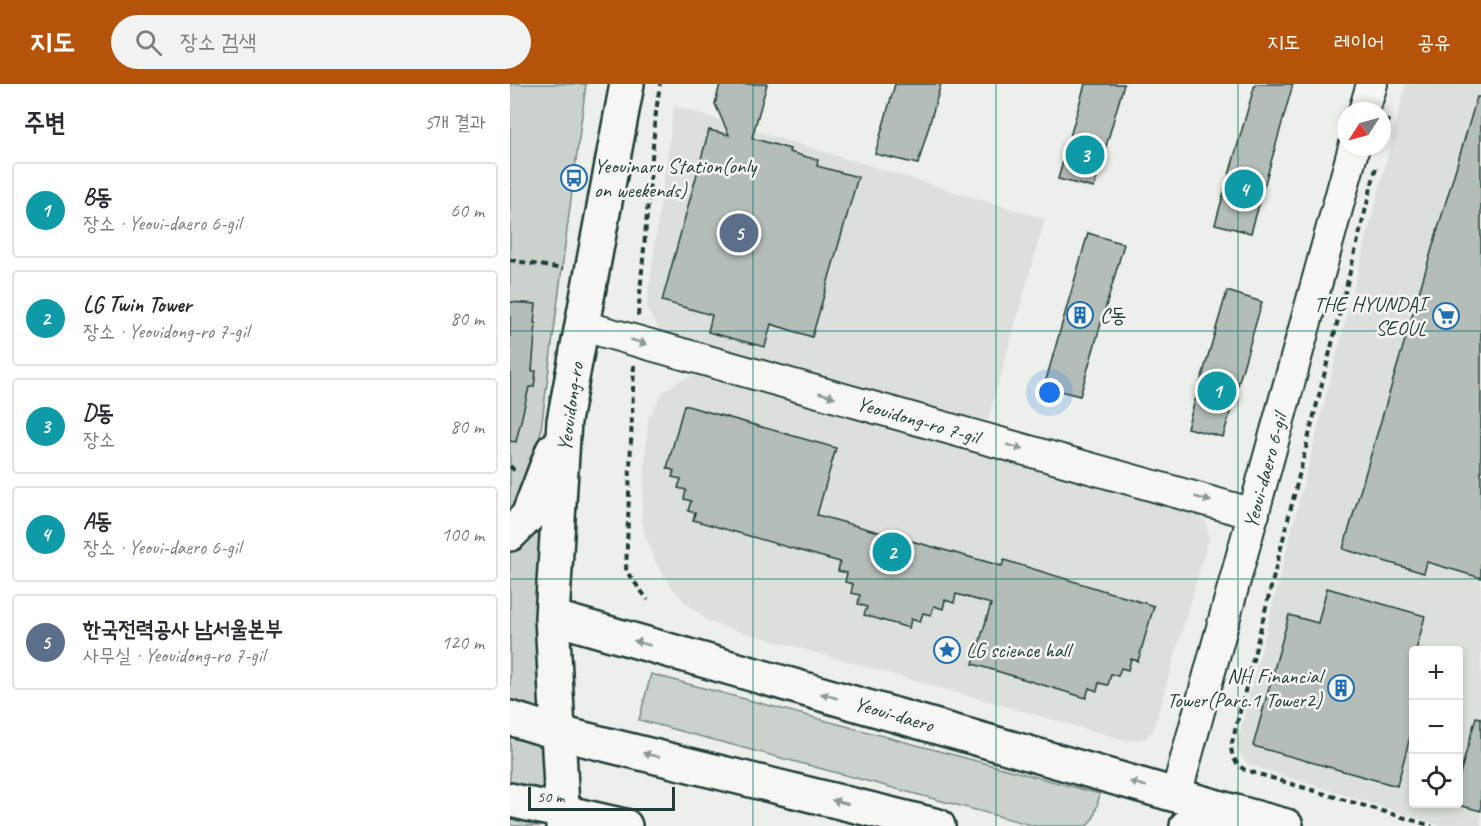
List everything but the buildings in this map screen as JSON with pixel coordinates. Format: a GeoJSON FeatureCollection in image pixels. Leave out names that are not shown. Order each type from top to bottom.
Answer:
{"type":"FeatureCollection","features":[{"type":"Feature","properties":{"kind":"main road","name":"Yeouidong-ro"},"geometry":{"type":"LineString","coordinates":[[563,819],[552,617],[564,421],[627,84]]}},
{"type":"Feature","properties":{"kind":"main road"},"geometry":{"type":"LineString","coordinates":[[510,534],[528,516],[564,421]]}},
{"type":"Feature","properties":{"kind":"main road","name":"Yeoui-daero"},"geometry":{"type":"LineString","coordinates":[[552,617],[1286,826]]}},
{"type":"Feature","properties":{"kind":"main road"},"geometry":{"type":"LineString","coordinates":[[510,718],[559,733],[938,826]]}},
{"type":"Feature","properties":{"kind":"main road"},"geometry":{"type":"LineString","coordinates":[[510,800],[563,819],[626,826]]}},
{"type":"Feature","properties":{"kind":"main road"},"geometry":{"type":"LineString","coordinates":[[1187,826],[1235,812]]}},
{"type":"Feature","properties":{"kind":"street"},"geometry":{"type":"LineString","coordinates":[[1367,102],[1372,84]]}},
{"type":"Feature","properties":{"kind":"street","name":"Yeoui-daero 6-gil"},"geometry":{"type":"LineString","coordinates":[[1176,795],[1254,513],[1365,156]]}},
{"type":"Feature","properties":{"kind":"street","name":"Yeouidong-ro 7-gil"},"geometry":{"type":"LineString","coordinates":[[583,327],[1254,513]]}},
{"type":"Feature","properties":{"kind":"path"},"geometry":{"type":"LineString","coordinates":[[1365,156],[1231,747],[1232,756],[1245,770],[1432,826]]}},
{"type":"Feature","properties":{"kind":"path"},"geometry":{"type":"LineString","coordinates":[[510,260],[563,269]]}},
{"type":"Feature","properties":{"kind":"path"},"geometry":{"type":"LineString","coordinates":[[510,466],[513,469],[510,472]]}},
{"type":"Feature","properties":{"kind":"shaded area"},"geometry":{"type":"Polygon","coordinates":[[[510,84],[586,84],[537,460],[557,826],[510,826],[510,84]]]}},
{"type":"Feature","properties":{"kind":"shaded area"},"geometry":{"type":"Polygon","coordinates":[[[1406,84],[1481,84],[1481,826],[1442,826],[1247,764],[1239,753],[1237,743],[1388,156],[1391,156],[1391,142],[1406,84]]]}},
{"type":"Feature","properties":{"kind":"shaded area"},"geometry":{"type":"Polygon","coordinates":[[[674,106],[1045,219],[988,420],[948,412],[672,335],[659,329],[648,311],[647,302],[674,106]]]}},
{"type":"Feature","properties":{"kind":"shaded area"},"geometry":{"type":"Polygon","coordinates":[[[691,376],[707,376],[1196,513],[1206,522],[1209,538],[1153,731],[1145,739],[1128,741],[711,623],[673,589],[656,563],[641,517],[648,419],[662,393],[677,382],[691,376]]]}},
{"type":"Feature","properties":{"kind":"shaded area"},"geometry":{"type":"Polygon","coordinates":[[[651,674],[1100,794],[1094,817],[1087,826],[1035,826],[639,720],[651,674]]]}},
{"type":"Feature","properties":{"kind":"place","name":"D동"},"geometry":{"type":"Point","coordinates":[1085,155]}},
{"type":"Feature","properties":{"kind":"place","name":"Yeouinaru Station(only on weekends)"},"geometry":{"type":"Point","coordinates":[574,178]}},
{"type":"Feature","properties":{"kind":"place","name":"A동"},"geometry":{"type":"Point","coordinates":[1244,189]}},
{"type":"Feature","properties":{"kind":"place","name":"한국전력공사 남서울본부"},"geometry":{"type":"Point","coordinates":[739,233]}},
{"type":"Feature","properties":{"kind":"place","name":"C동"},"geometry":{"type":"Point","coordinates":[1080,315]}},
{"type":"Feature","properties":{"kind":"place","name":"THE HYUNDAI SEOUL"},"geometry":{"type":"Point","coordinates":[1446,316]}},
{"type":"Feature","properties":{"kind":"place","name":"B동"},"geometry":{"type":"Point","coordinates":[1217,391]}},
{"type":"Feature","properties":{"kind":"place","name":"LG Twin Tower"},"geometry":{"type":"Point","coordinates":[892,552]}},
{"type":"Feature","properties":{"kind":"place","name":"LG science hall"},"geometry":{"type":"Point","coordinates":[947,650]}},
{"type":"Feature","properties":{"kind":"place","name":"NH Financial Tower(Parc.1 Tower2)"},"geometry":{"type":"Point","coordinates":[1341,688]}}]}
